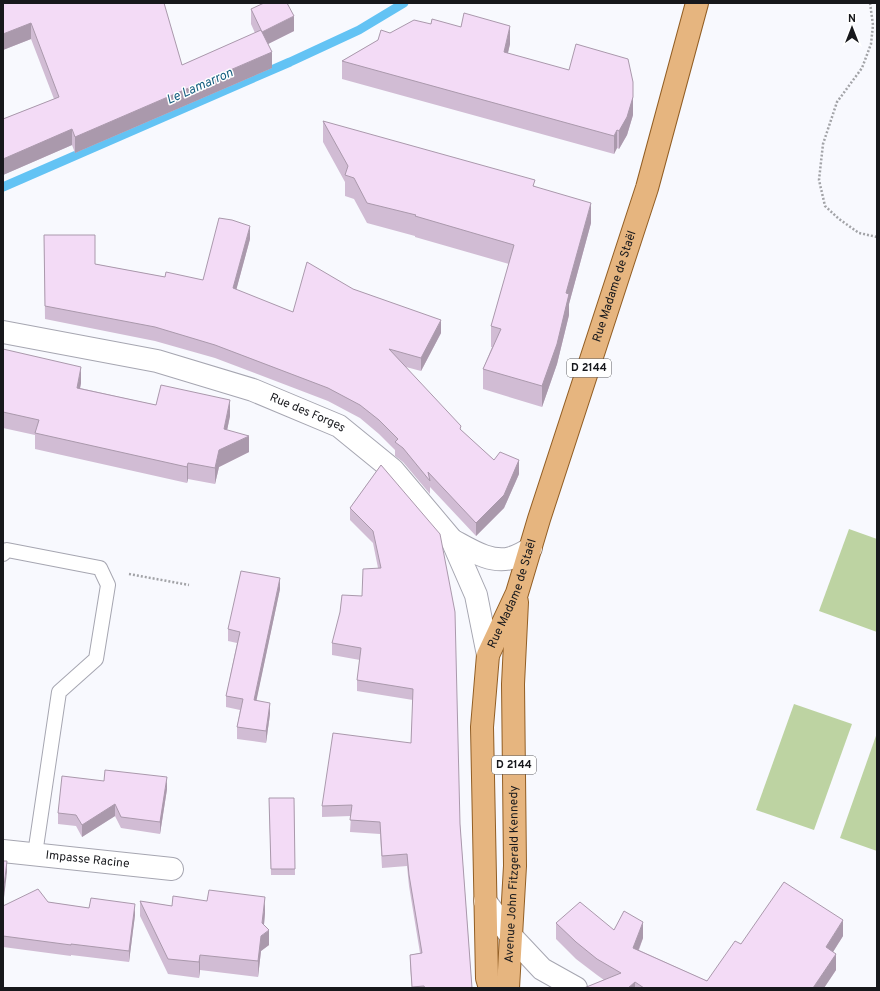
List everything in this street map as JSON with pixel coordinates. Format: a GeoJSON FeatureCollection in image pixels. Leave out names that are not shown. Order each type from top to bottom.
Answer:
{"type":"FeatureCollection","features":[{"type":"Feature","properties":{"kind":"main road","name":"Rue Madame de Staël"},"geometry":{"type":"LineString","coordinates":[[488,655],[517,593],[647,188],[696,3]]}},
{"type":"Feature","properties":{"kind":"main road","name":"Rue des Forges"},"geometry":{"type":"LineString","coordinates":[[3,332],[157,361],[253,390],[340,426],[393,470],[452,540],[476,595],[488,655]]}},
{"type":"Feature","properties":{"kind":"main road"},"geometry":{"type":"LineString","coordinates":[[452,540],[475,552],[494,558],[510,558],[531,548]]}},
{"type":"Feature","properties":{"kind":"main road","name":"Avenue John Fitzgerald Kennedy"},"geometry":{"type":"LineString","coordinates":[[508,988],[515,866],[513,684],[517,593]]}},
{"type":"Feature","properties":{"kind":"main road","name":"Avenue John Fitzgerald Kennedy"},"geometry":{"type":"LineString","coordinates":[[488,655],[482,727],[487,978],[490,988]]}},
{"type":"Feature","properties":{"kind":"main road","name":"Impasse Racine"},"geometry":{"type":"LineString","coordinates":[[3,850],[172,869]]}},
{"type":"Feature","properties":{"kind":"main road"},"geometry":{"type":"LineString","coordinates":[[485,901],[511,936],[542,969],[576,988]]}},
{"type":"Feature","properties":{"kind":"lane"},"geometry":{"type":"LineString","coordinates":[[3,554],[7,550],[100,568],[108,585],[96,659],[59,692],[35,854]]}},
{"type":"Feature","properties":{"kind":"path"},"geometry":{"type":"LineString","coordinates":[[870,3],[873,25],[871,44],[862,68],[837,102],[823,144],[818,180],[825,206],[839,219],[859,233],[877,237]]}},
{"type":"Feature","properties":{"kind":"path"},"geometry":{"type":"LineString","coordinates":[[100,568],[189,585]]}},
{"type":"Feature","properties":{"kind":"green space"},"geometry":{"type":"Polygon","coordinates":[[[849,529],[877,539],[877,632],[819,611],[849,529]]]}},
{"type":"Feature","properties":{"kind":"green space"},"geometry":{"type":"Polygon","coordinates":[[[794,704],[852,724],[814,830],[756,810],[794,704]]]}},
{"type":"Feature","properties":{"kind":"green space"},"geometry":{"type":"Polygon","coordinates":[[[877,733],[877,851],[840,838],[877,733]]]}},
{"type":"Feature","properties":{"kind":"building"},"geometry":{"type":"Polygon","coordinates":[[[3,3],[164,3],[182,65],[261,30],[272,52],[75,137],[72,129],[3,159],[3,119],[59,97],[31,23],[3,34],[3,3]]]}},
{"type":"Feature","properties":{"kind":"building"},"geometry":{"type":"Polygon","coordinates":[[[264,3],[287,3],[294,16],[262,32],[251,9],[264,3]]]}},
{"type":"Feature","properties":{"kind":"building"},"geometry":{"type":"Polygon","coordinates":[[[464,13],[510,26],[504,52],[569,70],[576,44],[628,59],[633,82],[633,97],[627,117],[619,131],[617,130],[614,136],[342,61],[378,40],[381,30],[390,33],[414,20],[431,24],[432,19],[461,27],[464,13]]]}},
{"type":"Feature","properties":{"kind":"building"},"geometry":{"type":"Polygon","coordinates":[[[323,121],[535,180],[533,186],[591,203],[566,293],[569,294],[557,344],[542,386],[483,369],[501,329],[491,326],[514,245],[415,216],[416,215],[367,203],[354,178],[345,175],[348,166],[323,121]]]}},
{"type":"Feature","properties":{"kind":"building"},"geometry":{"type":"Polygon","coordinates":[[[219,218],[232,220],[250,226],[233,288],[293,312],[307,262],[353,289],[441,320],[421,358],[389,349],[461,426],[460,429],[494,460],[500,452],[519,460],[504,495],[476,523],[428,472],[430,481],[403,448],[395,442],[398,439],[379,420],[360,405],[328,388],[215,345],[155,327],[45,306],[44,235],[95,235],[95,264],[165,277],[166,272],[203,280],[219,218]]]}},
{"type":"Feature","properties":{"kind":"building"},"geometry":{"type":"Polygon","coordinates":[[[3,349],[81,367],[77,388],[156,405],[161,385],[230,400],[224,429],[249,436],[219,450],[215,468],[188,463],[187,467],[35,433],[39,420],[3,412],[3,349]]]}},
{"type":"Feature","properties":{"kind":"building"},"geometry":{"type":"Polygon","coordinates":[[[381,465],[440,534],[455,612],[460,824],[472,988],[412,987],[410,955],[422,953],[407,854],[382,856],[380,822],[350,820],[352,805],[322,806],[333,733],[411,743],[413,689],[357,680],[361,648],[332,643],[340,612],[342,595],[362,596],[363,569],[381,568],[373,531],[350,508],[381,465]]]}},
{"type":"Feature","properties":{"kind":"building"},"geometry":{"type":"Polygon","coordinates":[[[241,571],[280,578],[254,700],[270,703],[266,731],[237,727],[243,699],[226,696],[240,632],[228,629],[241,571]]]}},
{"type":"Feature","properties":{"kind":"building"},"geometry":{"type":"Polygon","coordinates":[[[105,770],[167,777],[160,822],[121,817],[115,804],[82,825],[76,815],[58,813],[62,776],[104,781],[105,770]]]}},
{"type":"Feature","properties":{"kind":"building"},"geometry":{"type":"Polygon","coordinates":[[[269,798],[294,798],[295,869],[271,869],[269,798]]]}},
{"type":"Feature","properties":{"kind":"building"},"geometry":{"type":"Polygon","coordinates":[[[3,861],[7,861],[3,895],[3,861]]]}},
{"type":"Feature","properties":{"kind":"building"},"geometry":{"type":"Polygon","coordinates":[[[784,882],[843,920],[826,947],[836,954],[813,988],[644,988],[635,982],[628,988],[584,988],[621,973],[597,959],[556,923],[580,902],[614,930],[624,911],[643,922],[633,948],[707,981],[735,941],[741,944],[784,882]]]}},
{"type":"Feature","properties":{"kind":"building"},"geometry":{"type":"Polygon","coordinates":[[[38,889],[48,902],[89,908],[91,898],[135,904],[129,951],[3,936],[3,906],[38,889]]]}},
{"type":"Feature","properties":{"kind":"building"},"geometry":{"type":"Polygon","coordinates":[[[209,890],[265,897],[262,923],[269,930],[261,936],[258,961],[200,955],[199,962],[168,959],[140,901],[172,906],[173,896],[207,901],[209,890]]]}},
{"type":"Feature","properties":{"kind":"waterway","name":"Le Lamarron"},"geometry":{"type":"LineString","coordinates":[[3,187],[290,62],[359,30],[404,3]]}}]}
